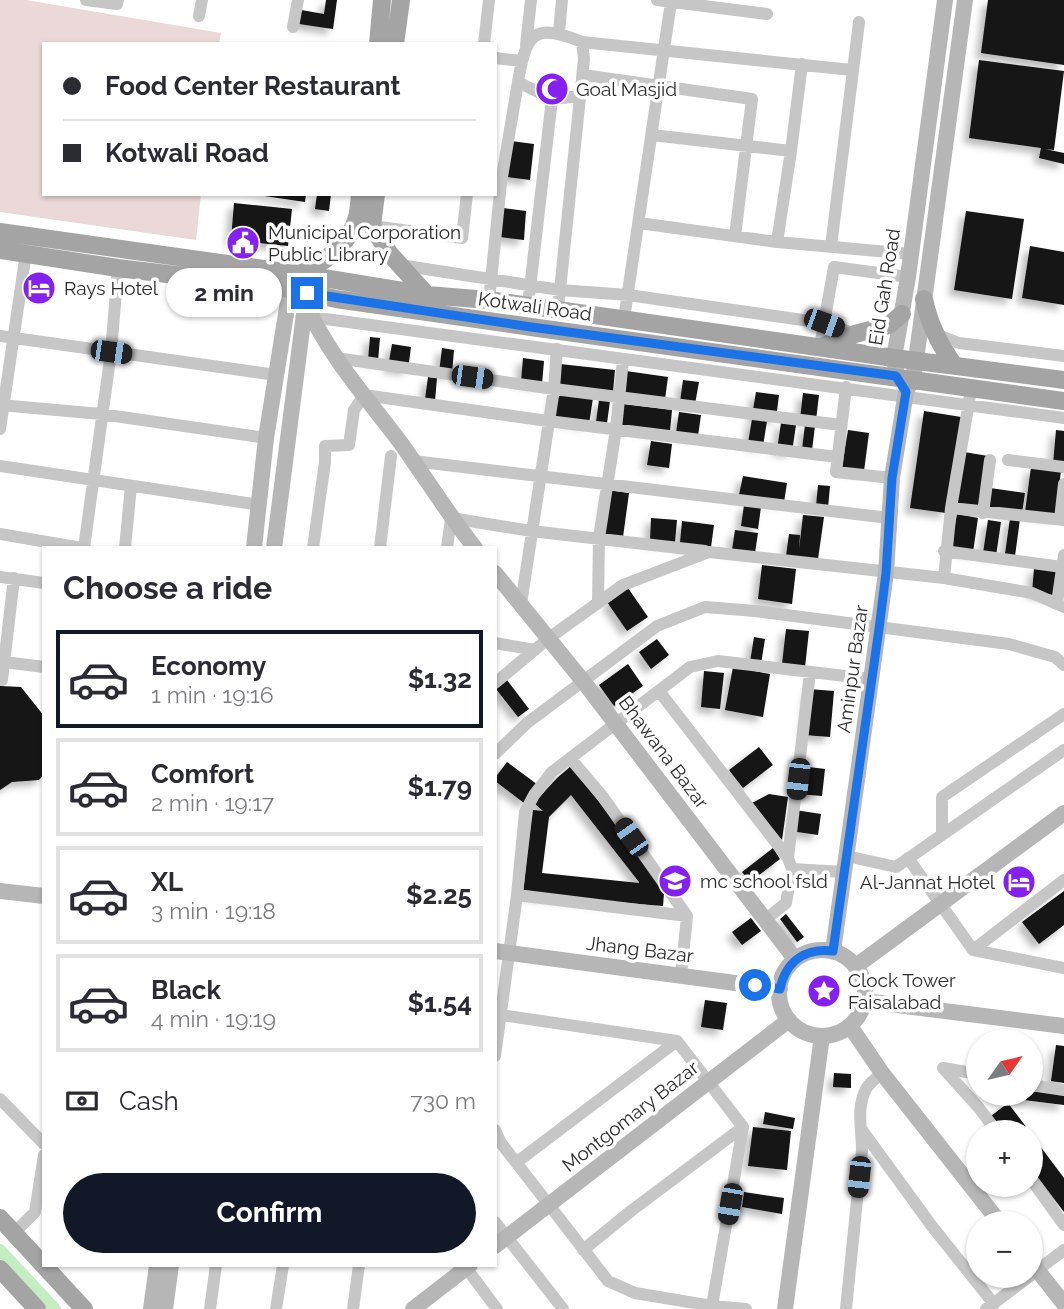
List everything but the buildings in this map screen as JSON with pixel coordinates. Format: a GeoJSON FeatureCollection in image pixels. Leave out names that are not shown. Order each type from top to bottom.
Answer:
{"type":"FeatureCollection","features":[{"type":"Feature","properties":{"kind":"main road"},"geometry":{"type":"LineString","coordinates":[[378,42],[382,0]]}},
{"type":"Feature","properties":{"kind":"main road"},"geometry":{"type":"LineString","coordinates":[[395,42],[401,0]]}},
{"type":"Feature","properties":{"kind":"main road"},"geometry":{"type":"LineString","coordinates":[[303,295],[318,267],[344,240],[357,219],[360,196]]}},
{"type":"Feature","properties":{"kind":"main road"},"geometry":{"type":"LineString","coordinates":[[376,196],[372,226],[399,265],[427,295]]}},
{"type":"Feature","properties":{"kind":"main road","name":"Kotwali Road"},"geometry":{"type":"LineString","coordinates":[[0,232],[303,295],[427,295],[489,300],[1064,380]]}},
{"type":"Feature","properties":{"kind":"main road","name":"Kotwali Road"},"geometry":{"type":"LineString","coordinates":[[0,250],[545,329],[970,396],[1064,401]]}},
{"type":"Feature","properties":{"kind":"main road"},"geometry":{"type":"LineString","coordinates":[[924,299],[928,320],[954,365]]}},
{"type":"Feature","properties":{"kind":"main road"},"geometry":{"type":"LineString","coordinates":[[820,347],[889,325],[902,314]]}},
{"type":"Feature","properties":{"kind":"main road"},"geometry":{"type":"LineString","coordinates":[[0,1218],[42,1258]]}},
{"type":"Feature","properties":{"kind":"main road"},"geometry":{"type":"LineString","coordinates":[[0,1269],[37,1309]]}},
{"type":"Feature","properties":{"kind":"main road"},"geometry":{"type":"LineString","coordinates":[[56,1270],[84,1309]]}},
{"type":"Feature","properties":{"kind":"street"},"geometry":{"type":"LineString","coordinates":[[86,0],[117,4],[118,0]]}},
{"type":"Feature","properties":{"kind":"street"},"geometry":{"type":"LineString","coordinates":[[199,16],[202,0]]}},
{"type":"Feature","properties":{"kind":"street"},"geometry":{"type":"LineString","coordinates":[[293,27],[298,0]]}},
{"type":"Feature","properties":{"kind":"street"},"geometry":{"type":"LineString","coordinates":[[484,42],[489,0]]}},
{"type":"Feature","properties":{"kind":"street"},"geometry":{"type":"LineString","coordinates":[[489,300],[501,183],[526,45],[531,0]]}},
{"type":"Feature","properties":{"kind":"street"},"geometry":{"type":"LineString","coordinates":[[559,32],[562,0]]}},
{"type":"Feature","properties":{"kind":"street","name":"Eid Gah Road"},"geometry":{"type":"LineString","coordinates":[[905,385],[894,358],[908,277],[945,0]]}},
{"type":"Feature","properties":{"kind":"street","name":"Eid Gah Road"},"geometry":{"type":"LineString","coordinates":[[905,385],[916,360],[965,0]]}},
{"type":"Feature","properties":{"kind":"street"},"geometry":{"type":"LineString","coordinates":[[624,319],[664,50],[664,1],[767,14]]}},
{"type":"Feature","properties":{"kind":"street"},"geometry":{"type":"LineString","coordinates":[[831,246],[859,22]]}},
{"type":"Feature","properties":{"kind":"street"},"geometry":{"type":"LineString","coordinates":[[526,45],[544,31],[559,32],[582,42],[852,70]]}},
{"type":"Feature","properties":{"kind":"street"},"geometry":{"type":"LineString","coordinates":[[558,309],[583,75],[582,42]]}},
{"type":"Feature","properties":{"kind":"street"},"geometry":{"type":"LineString","coordinates":[[497,58],[522,61]]}},
{"type":"Feature","properties":{"kind":"street"},"geometry":{"type":"LineString","coordinates":[[777,242],[802,64]]}},
{"type":"Feature","properties":{"kind":"street"},"geometry":{"type":"LineString","coordinates":[[583,75],[752,99],[735,236]]}},
{"type":"Feature","properties":{"kind":"street"},"geometry":{"type":"LineString","coordinates":[[518,82],[552,99],[581,96]]}},
{"type":"Feature","properties":{"kind":"street"},"geometry":{"type":"LineString","coordinates":[[528,305],[552,99]]}},
{"type":"Feature","properties":{"kind":"street"},"geometry":{"type":"LineString","coordinates":[[652,135],[791,151]]}},
{"type":"Feature","properties":{"kind":"street"},"geometry":{"type":"LineString","coordinates":[[372,226],[462,238],[467,196]]}},
{"type":"Feature","properties":{"kind":"street"},"geometry":{"type":"LineString","coordinates":[[639,223],[777,242],[911,254]]}},
{"type":"Feature","properties":{"kind":"street"},"geometry":{"type":"LineString","coordinates":[[0,429],[26,253]]}},
{"type":"Feature","properties":{"kind":"street"},"geometry":{"type":"LineString","coordinates":[[399,265],[560,290],[628,295],[824,323],[855,334]]}},
{"type":"Feature","properties":{"kind":"street"},"geometry":{"type":"LineString","coordinates":[[820,347],[834,267],[908,277]]}},
{"type":"Feature","properties":{"kind":"street"},"geometry":{"type":"LineString","coordinates":[[83,546],[111,352],[118,268]]}},
{"type":"Feature","properties":{"kind":"street"},"geometry":{"type":"LineString","coordinates":[[303,295],[557,349],[623,360],[846,387],[905,385]]}},
{"type":"Feature","properties":{"kind":"street"},"geometry":{"type":"LineString","coordinates":[[303,295],[337,358],[473,546]]}},
{"type":"Feature","properties":{"kind":"street"},"geometry":{"type":"LineString","coordinates":[[254,546],[275,374],[303,295]]}},
{"type":"Feature","properties":{"kind":"street"},"geometry":{"type":"LineString","coordinates":[[274,546],[303,295]]}},
{"type":"Feature","properties":{"kind":"street"},"geometry":{"type":"LineString","coordinates":[[935,334],[958,343],[1064,356]]}},
{"type":"Feature","properties":{"kind":"street"},"geometry":{"type":"LineString","coordinates":[[0,336],[275,374]]}},
{"type":"Feature","properties":{"kind":"street"},"geometry":{"type":"LineString","coordinates":[[954,365],[958,343]]}},
{"type":"Feature","properties":{"kind":"street"},"geometry":{"type":"LineString","coordinates":[[521,604],[554,389],[557,349]]}},
{"type":"Feature","properties":{"kind":"street"},"geometry":{"type":"LineString","coordinates":[[337,358],[554,389],[841,425]]}},
{"type":"Feature","properties":{"kind":"street"},"geometry":{"type":"LineString","coordinates":[[598,602],[599,538],[616,429],[623,360]]}},
{"type":"Feature","properties":{"kind":"street","name":"Aminpur Bazar"},"geometry":{"type":"LineString","coordinates":[[833,951],[879,629],[886,573],[892,478],[905,385]]}},
{"type":"Feature","properties":{"kind":"street"},"geometry":{"type":"LineString","coordinates":[[846,387],[836,472],[892,478]]}},
{"type":"Feature","properties":{"kind":"street"},"geometry":{"type":"LineString","coordinates":[[364,395],[837,457]]}},
{"type":"Feature","properties":{"kind":"street"},"geometry":{"type":"LineString","coordinates":[[313,546],[325,446],[349,445],[354,410],[364,395]]}},
{"type":"Feature","properties":{"kind":"street"},"geometry":{"type":"LineString","coordinates":[[944,578],[951,508],[970,396],[1064,418]]}},
{"type":"Feature","properties":{"kind":"street"},"geometry":{"type":"LineString","coordinates":[[2,405],[101,414],[266,438]]}},
{"type":"Feature","properties":{"kind":"street"},"geometry":{"type":"LineString","coordinates":[[380,546],[391,456]]}},
{"type":"Feature","properties":{"kind":"street"},"geometry":{"type":"LineString","coordinates":[[983,513],[990,460]]}},
{"type":"Feature","properties":{"kind":"street"},"geometry":{"type":"LineString","coordinates":[[1008,460],[1064,467]]}},
{"type":"Feature","properties":{"kind":"street"},"geometry":{"type":"LineString","coordinates":[[413,461],[889,517]]}},
{"type":"Feature","properties":{"kind":"street"},"geometry":{"type":"LineString","coordinates":[[0,466],[260,505]]}},
{"type":"Feature","properties":{"kind":"street"},"geometry":{"type":"LineString","coordinates":[[951,508],[1062,519],[1064,484]]}},
{"type":"Feature","properties":{"kind":"street"},"geometry":{"type":"LineString","coordinates":[[125,546],[131,486]]}},
{"type":"Feature","properties":{"kind":"street"},"geometry":{"type":"LineString","coordinates":[[451,518],[531,531],[944,578],[1032,593],[1061,605],[1063,561],[945,551]]}},
{"type":"Feature","properties":{"kind":"street"},"geometry":{"type":"LineString","coordinates":[[447,546],[451,518]]}},
{"type":"Feature","properties":{"kind":"street"},"geometry":{"type":"LineString","coordinates":[[0,534],[71,546]]}},
{"type":"Feature","properties":{"kind":"street"},"geometry":{"type":"LineString","coordinates":[[497,681],[549,638],[623,585],[709,552]]}},
{"type":"Feature","properties":{"kind":"street","name":"Bhawana Bazar"},"geometry":{"type":"LineString","coordinates":[[497,575],[583,681],[795,959]]}},
{"type":"Feature","properties":{"kind":"street"},"geometry":{"type":"LineString","coordinates":[[0,577],[42,583]]}},
{"type":"Feature","properties":{"kind":"street"},"geometry":{"type":"LineString","coordinates":[[2,680],[14,578]]}},
{"type":"Feature","properties":{"kind":"street"},"geometry":{"type":"LineString","coordinates":[[497,752],[527,723],[656,626],[705,607],[1009,644],[1055,657],[1064,665]]}},
{"type":"Feature","properties":{"kind":"street"},"geometry":{"type":"LineString","coordinates":[[497,643],[535,650]]}},
{"type":"Feature","properties":{"kind":"street"},"geometry":{"type":"LineString","coordinates":[[497,1042],[501,1015],[502,952],[517,895],[525,812],[546,780],[569,758],[690,667],[718,661],[871,679]]}},
{"type":"Feature","properties":{"kind":"street"},"geometry":{"type":"LineString","coordinates":[[4,662],[42,667]]}},
{"type":"Feature","properties":{"kind":"street"},"geometry":{"type":"LineString","coordinates":[[765,920],[786,903],[810,673]]}},
{"type":"Feature","properties":{"kind":"street"},"geometry":{"type":"LineString","coordinates":[[659,691],[790,863]]}},
{"type":"Feature","properties":{"kind":"street"},"geometry":{"type":"LineString","coordinates":[[942,833],[942,797],[1064,714]]}},
{"type":"Feature","properties":{"kind":"street"},"geometry":{"type":"LineString","coordinates":[[790,863],[896,867],[1064,750]]}},
{"type":"Feature","properties":{"kind":"street"},"geometry":{"type":"LineString","coordinates":[[569,758],[603,797],[687,916],[681,975]]}},
{"type":"Feature","properties":{"kind":"street"},"geometry":{"type":"LineString","coordinates":[[856,965],[1064,813]]}},
{"type":"Feature","properties":{"kind":"street"},"geometry":{"type":"LineString","coordinates":[[908,858],[973,950],[1064,968]]}},
{"type":"Feature","properties":{"kind":"street"},"geometry":{"type":"LineString","coordinates":[[973,950],[1064,880]]}},
{"type":"Feature","properties":{"kind":"street"},"geometry":{"type":"LineString","coordinates":[[0,891],[42,896]]}},
{"type":"Feature","properties":{"kind":"street"},"geometry":{"type":"LineString","coordinates":[[517,895],[687,916]]}},
{"type":"Feature","properties":{"kind":"street"},"geometry":{"type":"LineString","coordinates":[[820,950],[833,951],[846,956],[856,965],[864,985],[863,1005],[850,1026],[840,1032],[822,1036],[807,1033],[789,1020],[780,1000],[780,989],[782,978],[795,959],[820,950]]}},
{"type":"Feature","properties":{"kind":"street","name":"Jhang Bazar"},"geometry":{"type":"LineString","coordinates":[[502,952],[780,989]]}},
{"type":"Feature","properties":{"kind":"street"},"geometry":{"type":"LineString","coordinates":[[863,1005],[873,1002],[1064,1026]]}},
{"type":"Feature","properties":{"kind":"street"},"geometry":{"type":"LineString","coordinates":[[501,1015],[677,1041],[743,1127],[712,1306]]}},
{"type":"Feature","properties":{"kind":"street","name":"Montgomary Bazar"},"geometry":{"type":"LineString","coordinates":[[501,1241],[789,1020]]}},
{"type":"Feature","properties":{"kind":"street"},"geometry":{"type":"LineString","coordinates":[[850,1026],[882,1073],[991,1211]]}},
{"type":"Feature","properties":{"kind":"street"},"geometry":{"type":"LineString","coordinates":[[785,1309],[822,1036]]}},
{"type":"Feature","properties":{"kind":"street"},"geometry":{"type":"LineString","coordinates":[[517,1162],[677,1041]]}},
{"type":"Feature","properties":{"kind":"street"},"geometry":{"type":"LineString","coordinates":[[966,1072],[943,1068],[966,1094]]}},
{"type":"Feature","properties":{"kind":"street"},"geometry":{"type":"LineString","coordinates":[[846,1309],[862,1151],[859,1118],[866,1088],[882,1073]]}},
{"type":"Feature","properties":{"kind":"street"},"geometry":{"type":"LineString","coordinates":[[1043,1086],[1064,1090]]}},
{"type":"Feature","properties":{"kind":"street"},"geometry":{"type":"LineString","coordinates":[[0,1099],[42,1142]]}},
{"type":"Feature","properties":{"kind":"street"},"geometry":{"type":"LineString","coordinates":[[977,1106],[988,1120]]}},
{"type":"Feature","properties":{"kind":"street"},"geometry":{"type":"LineString","coordinates":[[583,1250],[743,1127]]}},
{"type":"Feature","properties":{"kind":"street"},"geometry":{"type":"LineString","coordinates":[[862,1130],[990,1307],[1012,1288]]}},
{"type":"Feature","properties":{"kind":"street"},"geometry":{"type":"LineString","coordinates":[[497,1134],[608,1281],[635,1293],[746,1309]]}},
{"type":"Feature","properties":{"kind":"street"},"geometry":{"type":"LineString","coordinates":[[14,1233],[35,1212],[42,1168]]}},
{"type":"Feature","properties":{"kind":"street"},"geometry":{"type":"LineString","coordinates":[[1043,1196],[1064,1225]]}},
{"type":"Feature","properties":{"kind":"street"},"geometry":{"type":"LineString","coordinates":[[501,1241],[563,1309]]}},
{"type":"Feature","properties":{"kind":"street"},"geometry":{"type":"LineString","coordinates":[[1043,1264],[1064,1250]]}},
{"type":"Feature","properties":{"kind":"street"},"geometry":{"type":"LineString","coordinates":[[151,1309],[157,1267]]}},
{"type":"Feature","properties":{"kind":"street"},"geometry":{"type":"LineString","coordinates":[[165,1309],[172,1267]]}},
{"type":"Feature","properties":{"kind":"street"},"geometry":{"type":"LineString","coordinates":[[210,1309],[216,1267]]}},
{"type":"Feature","properties":{"kind":"street"},"geometry":{"type":"LineString","coordinates":[[276,1309],[283,1267]]}},
{"type":"Feature","properties":{"kind":"street"},"geometry":{"type":"LineString","coordinates":[[353,1309],[359,1267]]}},
{"type":"Feature","properties":{"kind":"street"},"geometry":{"type":"LineString","coordinates":[[413,1309],[466,1267]]}},
{"type":"Feature","properties":{"kind":"street"},"geometry":{"type":"LineString","coordinates":[[468,1267],[497,1309]]}},
{"type":"Feature","properties":{"kind":"street"},"geometry":{"type":"LineString","coordinates":[[1043,1282],[1064,1304]]}},
{"type":"Feature","properties":{"kind":"shaded area"},"geometry":{"type":"Polygon","coordinates":[[[0,0],[26,0],[221,33],[219,42],[42,42],[42,196],[201,196],[196,240],[0,212],[0,0]]]}},
{"type":"Feature","properties":{"kind":"waterway"},"geometry":{"type":"LineString","coordinates":[[0,1250],[55,1309]]}},
{"type":"Feature","properties":{"kind":"place","name":"Goal Masjid"},"geometry":{"type":"Point","coordinates":[552,89]}},
{"type":"Feature","properties":{"kind":"place","name":"Municipal Corporation Public Library"},"geometry":{"type":"Point","coordinates":[243,243]}},
{"type":"Feature","properties":{"kind":"place","name":"Rays Hotel"},"geometry":{"type":"Point","coordinates":[39,288]}},
{"type":"Feature","properties":{"kind":"place","name":"mc school fsld"},"geometry":{"type":"Point","coordinates":[675,881]}},
{"type":"Feature","properties":{"kind":"place","name":"Al-Jannat Hotel"},"geometry":{"type":"Point","coordinates":[1019,882]}},
{"type":"Feature","properties":{"kind":"place","name":"Clock Tower Faisalabad"},"geometry":{"type":"Point","coordinates":[824,991]}},
{"type":"Feature","properties":{"kind":"route"},"geometry":{"type":"LineString","coordinates":[[307,293],[531,327],[896,376],[906,392],[892,478],[886,573],[879,629],[833,951],[820,950],[795,959],[782,978],[780,989],[755,985]]}}]}
